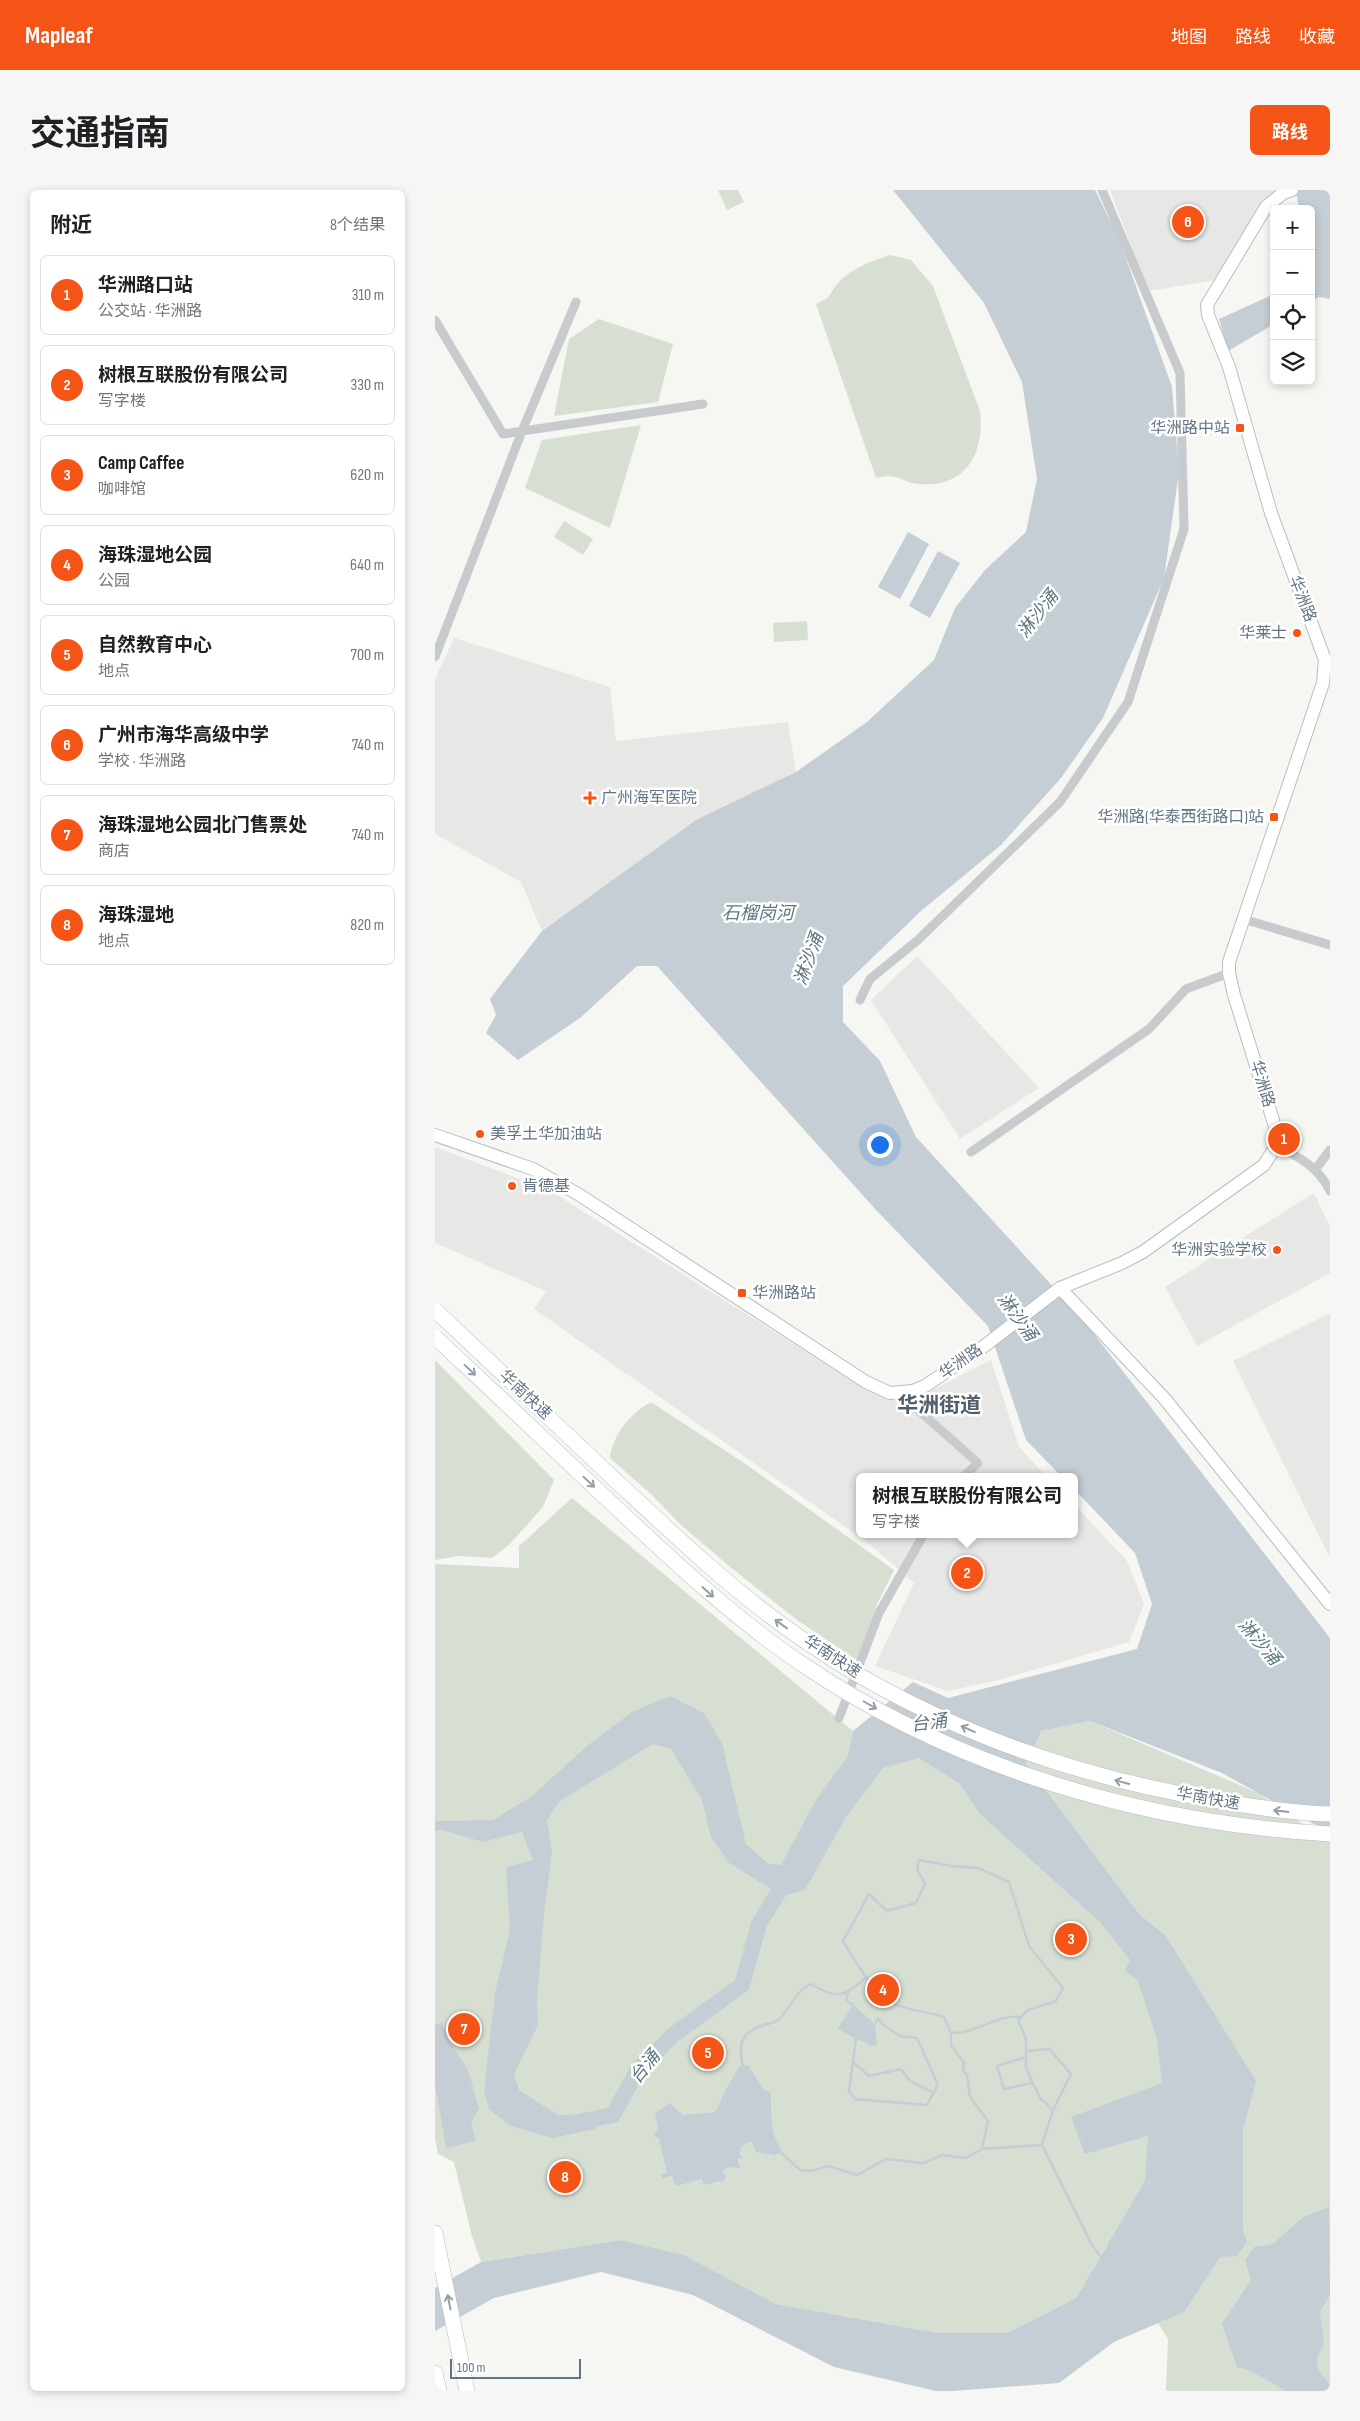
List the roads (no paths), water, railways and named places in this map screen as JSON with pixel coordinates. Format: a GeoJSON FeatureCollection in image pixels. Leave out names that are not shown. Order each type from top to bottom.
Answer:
{"type":"FeatureCollection","features":[{"type":"Feature","properties":{"kind":"highway","name":"华南快速"},"geometry":{"type":"LineString","coordinates":[[435,1310],[711,1568],[781,1624],[867,1680],[945,1719],[993,1740],[1090,1774],[1143,1787],[1227,1802],[1304,1814],[1330,1814]]}},
{"type":"Feature","properties":{"kind":"highway","name":"华南快速"},"geometry":{"type":"LineString","coordinates":[[435,1337],[711,1596],[801,1664],[880,1711],[983,1758],[1077,1792],[1123,1804],[1240,1826],[1330,1834]]}},
{"type":"Feature","properties":{"kind":"highway"},"geometry":{"type":"LineString","coordinates":[[435,2233],[467,2391]]}},
{"type":"Feature","properties":{"kind":"highway"},"geometry":{"type":"LineString","coordinates":[[435,2373],[439,2391]]}},
{"type":"Feature","properties":{"kind":"main road","name":"华洲路"},"geometry":{"type":"LineString","coordinates":[[435,1135],[533,1169],[578,1194],[866,1382],[890,1393],[913,1392],[925,1386],[983,1347],[1060,1288],[1122,1263],[1143,1252],[1258,1171],[1276,1146],[1277,1133],[1229,974],[1232,951],[1323,683],[1325,660],[1268,506],[1229,367],[1208,315],[1207,305],[1266,207],[1290,190]]}},
{"type":"Feature","properties":{"kind":"main road"},"geometry":{"type":"LineString","coordinates":[[1060,1288],[1164,1398],[1330,1604]]}},
{"type":"Feature","properties":{"kind":"street"},"geometry":{"type":"LineString","coordinates":[[860,1000],[870,979],[918,940],[1060,802],[1128,702],[1184,529],[1180,373],[1102,190]]}},
{"type":"Feature","properties":{"kind":"street"},"geometry":{"type":"LineString","coordinates":[[435,657],[522,432],[576,302]]}},
{"type":"Feature","properties":{"kind":"street"},"geometry":{"type":"LineString","coordinates":[[435,320],[503,434],[703,404]]}},
{"type":"Feature","properties":{"kind":"street"},"geometry":{"type":"LineString","coordinates":[[1243,919],[1330,944]]}},
{"type":"Feature","properties":{"kind":"street"},"geometry":{"type":"LineString","coordinates":[[971,1152],[1149,1029],[1186,989],[1229,974]]}},
{"type":"Feature","properties":{"kind":"street"},"geometry":{"type":"LineString","coordinates":[[1276,1146],[1295,1155],[1322,1175],[1330,1191]]}},
{"type":"Feature","properties":{"kind":"street"},"geometry":{"type":"LineString","coordinates":[[1315,1170],[1330,1150]]}},
{"type":"Feature","properties":{"kind":"street"},"geometry":{"type":"LineString","coordinates":[[899,1392],[978,1463],[967,1473]]}},
{"type":"Feature","properties":{"kind":"street"},"geometry":{"type":"LineString","coordinates":[[839,1718],[879,1613],[922,1538]]}},
{"type":"Feature","properties":{"kind":"water","name":"石榴岗河"},"geometry":{"type":"Polygon","coordinates":[[[893,190],[1095,190],[1119,239],[1172,387],[1179,472],[1164,578],[1103,718],[1061,778],[1001,845],[921,911],[843,986],[843,1022],[880,1061],[916,1137],[1080,1316],[1330,1638],[1330,1833],[1222,1773],[1090,1721],[1041,1731],[1026,1764],[1139,1914],[1166,1936],[1256,2081],[1243,2130],[1243,2230],[1247,2242],[1237,2256],[1220,2257],[1184,2312],[1114,2342],[1059,2383],[936,2391],[834,2367],[693,2295],[601,2272],[494,2298],[435,2331],[435,2288],[481,2262],[621,2240],[684,2255],[776,2304],[938,2333],[1007,2333],[1076,2298],[1145,2181],[1148,2136],[1085,2154],[1071,2117],[1162,2083],[1157,2039],[1138,1981],[1125,1971],[1130,1960],[1100,1922],[980,1814],[960,1784],[919,1758],[883,1768],[846,1817],[805,1890],[783,1896],[729,1863],[711,1837],[702,1800],[671,1749],[653,1744],[560,1801],[547,1820],[552,1852],[544,1913],[537,2001],[538,2025],[514,2074],[519,2090],[558,2115],[592,2114],[605,2117],[595,2129],[553,2138],[511,2126],[489,2109],[484,2091],[495,1993],[510,1930],[506,1867],[533,1860],[522,1832],[483,1842],[442,1830],[435,1831],[435,1821],[493,1820],[531,1797],[587,1746],[632,1712],[670,1696],[704,1713],[722,1743],[746,1844],[768,1864],[781,1865],[816,1800],[848,1756],[853,1731],[913,1682],[948,1698],[1137,1649],[1152,1604],[1135,1553],[1078,1493],[1078,1473],[1058,1473],[1026,1440],[988,1326],[877,1211],[657,966],[637,966],[580,1018],[518,1060],[486,1033],[496,1015],[490,999],[542,931],[696,820],[796,772],[867,722],[934,660],[955,608],[985,570],[1026,532],[1037,479],[1022,382],[984,303],[893,190]]]}},
{"type":"Feature","properties":{"kind":"water"},"geometry":{"type":"Polygon","coordinates":[[[1296,190],[1330,190],[1330,299],[1319,297],[1315,300],[1315,205],[1298,205],[1296,190]]]}},
{"type":"Feature","properties":{"kind":"water"},"geometry":{"type":"Polygon","coordinates":[[[1270,296],[1270,326],[1228,351],[1219,319],[1270,296]]]}},
{"type":"Feature","properties":{"kind":"water"},"geometry":{"type":"Polygon","coordinates":[[[908,532],[929,544],[900,599],[878,587],[908,532]]]}},
{"type":"Feature","properties":{"kind":"water"},"geometry":{"type":"Polygon","coordinates":[[[938,551],[960,563],[930,618],[909,606],[938,551]]]}},
{"type":"Feature","properties":{"kind":"water"},"geometry":{"type":"Polygon","coordinates":[[[853,2005],[875,2024],[877,2044],[871,2046],[838,2028],[853,2005]]]}},
{"type":"Feature","properties":{"kind":"water"},"geometry":{"type":"Polygon","coordinates":[[[442,2023],[450,2042],[468,2070],[479,2108],[471,2123],[476,2141],[446,2148],[435,2085],[435,2025],[442,2023]]]}},
{"type":"Feature","properties":{"kind":"water"},"geometry":{"type":"Polygon","coordinates":[[[748,2065],[763,2089],[771,2093],[773,2130],[782,2150],[776,2155],[756,2152],[752,2142],[748,2142],[741,2147],[739,2154],[743,2159],[737,2159],[740,2168],[726,2167],[722,2173],[726,2175],[724,2180],[704,2185],[702,2179],[676,2186],[672,2176],[663,2178],[661,2175],[667,2173],[659,2138],[653,2136],[658,2129],[655,2113],[670,2103],[683,2115],[716,2111],[739,2067],[748,2065]]]}},
{"type":"Feature","properties":{"kind":"water"},"geometry":{"type":"Polygon","coordinates":[[[1329,2207],[1330,2294],[1320,2312],[1324,2344],[1317,2358],[1318,2369],[1330,2385],[1330,2391],[1286,2391],[1251,2371],[1237,2367],[1222,2324],[1251,2280],[1245,2260],[1254,2247],[1273,2244],[1303,2217],[1329,2207]]]}},
{"type":"Feature","properties":{"kind":"waterway"},"geometry":{"type":"LineString","coordinates":[[982,2149],[988,2121],[970,2097],[967,2075],[963,2071],[964,2063],[951,2045],[951,2033],[944,2017],[900,2006],[886,1999],[865,1976],[843,1941],[869,1894],[887,1911],[916,1903],[925,1883],[917,1870],[919,1860],[952,1866],[978,1868],[1009,1882],[1029,1946],[1063,1988],[1056,2001],[1028,2010],[1018,2020],[1026,2039],[1026,2068],[1040,2098],[1053,2110],[1042,2145],[1093,2247],[1102,2258]]}},
{"type":"Feature","properties":{"kind":"waterway","name":"台涌"},"geometry":{"type":"LineString","coordinates":[[583,2121],[613,2115],[637,2071],[673,2035],[742,1985],[759,1924],[789,1875]]}},
{"type":"Feature","properties":{"kind":"waterway"},"geometry":{"type":"LineString","coordinates":[[743,2067],[741,2045],[745,2035],[756,2028],[779,2019],[805,1987],[810,1984],[827,1992],[839,1994],[851,1990],[865,1978]]}},
{"type":"Feature","properties":{"kind":"waterway"},"geometry":{"type":"LineString","coordinates":[[848,1993],[846,2001],[853,2005]]}},
{"type":"Feature","properties":{"kind":"waterway"},"geometry":{"type":"LineString","coordinates":[[951,2033],[969,2031],[1003,2018],[1021,2017]]}},
{"type":"Feature","properties":{"kind":"waterway"},"geometry":{"type":"LineString","coordinates":[[856,2039],[849,2091],[855,2099],[927,2105],[938,2085],[917,2038],[900,2036],[883,2025],[878,2018],[875,2024]]}},
{"type":"Feature","properties":{"kind":"waterway"},"geometry":{"type":"LineString","coordinates":[[1026,2051],[1049,2049],[1071,2074],[1053,2110]]}},
{"type":"Feature","properties":{"kind":"waterway"},"geometry":{"type":"LineString","coordinates":[[1026,2057],[997,2066],[1004,2089],[1032,2083]]}},
{"type":"Feature","properties":{"kind":"waterway"},"geometry":{"type":"LineString","coordinates":[[853,2062],[869,2076],[901,2069],[910,2081],[934,2093]]}},
{"type":"Feature","properties":{"kind":"waterway"},"geometry":{"type":"LineString","coordinates":[[778,2150],[800,2170],[811,2171],[828,2166],[857,2175],[886,2159],[923,2163],[943,2155],[966,2158],[982,2149],[1042,2145]]}},
{"type":"Feature","properties":{"kind":"place","name":"广州市海华高级中学"},"geometry":{"type":"Point","coordinates":[1188,222]}},
{"type":"Feature","properties":{"kind":"place","name":"华洲路中站"},"geometry":{"type":"Point","coordinates":[1240,428]}},
{"type":"Feature","properties":{"kind":"place","name":"华莱士"},"geometry":{"type":"Point","coordinates":[1297,633]}},
{"type":"Feature","properties":{"kind":"place","name":"广州海军医院"},"geometry":{"type":"Point","coordinates":[590,798]}},
{"type":"Feature","properties":{"kind":"place","name":"华洲路(华泰西街路口)站"},"geometry":{"type":"Point","coordinates":[1274,817]}},
{"type":"Feature","properties":{"kind":"place","name":"美孚土华加油站"},"geometry":{"type":"Point","coordinates":[480,1134]}},
{"type":"Feature","properties":{"kind":"place","name":"华洲路口站"},"geometry":{"type":"Point","coordinates":[1284,1139]}},
{"type":"Feature","properties":{"kind":"place","name":"肯德基"},"geometry":{"type":"Point","coordinates":[512,1186]}},
{"type":"Feature","properties":{"kind":"place","name":"华洲实验学校"},"geometry":{"type":"Point","coordinates":[1277,1250]}},
{"type":"Feature","properties":{"kind":"place","name":"华洲路站"},"geometry":{"type":"Point","coordinates":[742,1293]}},
{"type":"Feature","properties":{"kind":"place","name":"树根互联股份有限公司"},"geometry":{"type":"Point","coordinates":[967,1573]}},
{"type":"Feature","properties":{"kind":"place","name":"Camp Caffee"},"geometry":{"type":"Point","coordinates":[1071,1939]}},
{"type":"Feature","properties":{"kind":"place","name":"海珠湿地公园"},"geometry":{"type":"Point","coordinates":[883,1990]}},
{"type":"Feature","properties":{"kind":"place","name":"海珠湿地公园北门售票处"},"geometry":{"type":"Point","coordinates":[464,2029]}},
{"type":"Feature","properties":{"kind":"place","name":"自然教育中心"},"geometry":{"type":"Point","coordinates":[708,2053]}},
{"type":"Feature","properties":{"kind":"place","name":"海珠湿地"},"geometry":{"type":"Point","coordinates":[565,2177]}},
{"type":"Feature","properties":{"kind":"district","name":"华洲街道"},"geometry":{"type":"Point","coordinates":[939,1405]}},
{"type":"Feature","properties":{"kind":"water label","name":"淋沙涌"},"geometry":{"type":"Point","coordinates":[1038,614]}},
{"type":"Feature","properties":{"kind":"water label","name":"淋沙涌"},"geometry":{"type":"Point","coordinates":[809,959]}},
{"type":"Feature","properties":{"kind":"water label","name":"淋沙涌"},"geometry":{"type":"Point","coordinates":[1017,1317]}},
{"type":"Feature","properties":{"kind":"water label","name":"淋沙涌"},"geometry":{"type":"Point","coordinates":[1259,1642]}}]}
